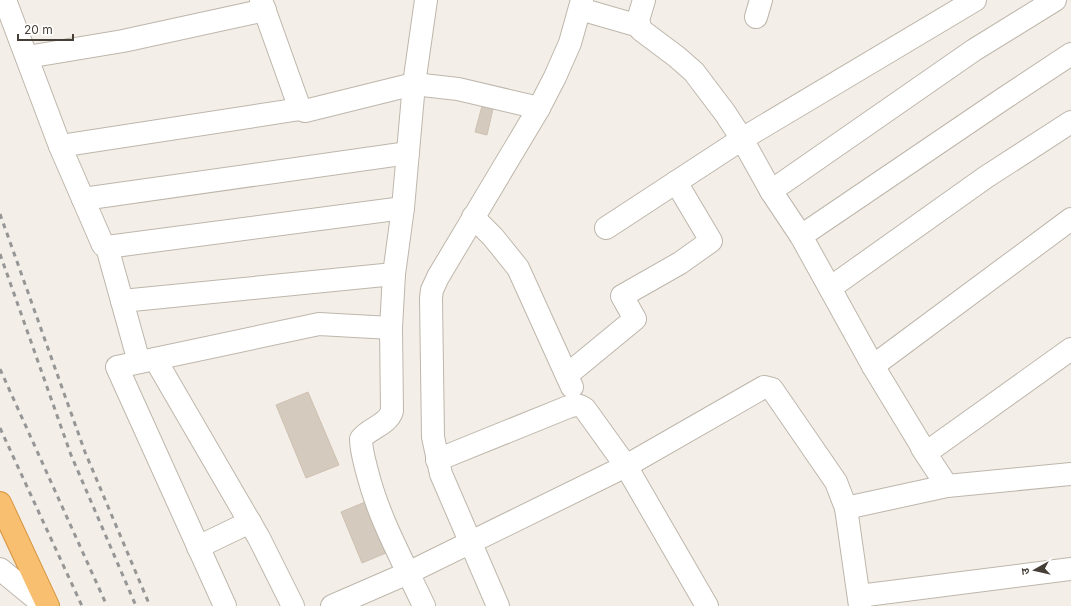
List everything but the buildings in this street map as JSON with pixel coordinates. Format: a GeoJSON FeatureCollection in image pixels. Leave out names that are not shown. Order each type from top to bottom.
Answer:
{"type":"FeatureCollection","features":[{"type":"Feature","properties":{"kind":"highway"},"geometry":{"type":"LineString","coordinates":[[0,503],[46,606]]}},
{"type":"Feature","properties":{"kind":"street"},"geometry":{"type":"LineString","coordinates":[[5,0],[60,146],[100,240],[103,245],[107,247],[122,301],[147,360],[260,538],[292,606]]}},
{"type":"Feature","properties":{"kind":"street"},"geometry":{"type":"LineString","coordinates":[[424,606],[394,545],[371,486],[361,446],[361,439],[365,434],[388,419],[392,411],[391,328],[394,274],[403,208],[414,84],[426,0]]}},
{"type":"Feature","properties":{"kind":"street"},"geometry":{"type":"LineString","coordinates":[[644,0],[639,14],[639,26],[641,30],[694,72],[717,101],[742,139],[771,191],[801,236],[874,366],[922,448],[947,486]]}},
{"type":"Feature","properties":{"kind":"street"},"geometry":{"type":"LineString","coordinates":[[606,228],[742,139],[975,0]]}},
{"type":"Feature","properties":{"kind":"street"},"geometry":{"type":"LineString","coordinates":[[771,191],[974,50],[1054,0]]}},
{"type":"Feature","properties":{"kind":"street"},"geometry":{"type":"LineString","coordinates":[[498,606],[441,474],[433,437],[431,294],[438,277],[539,108],[570,43],[581,4],[639,26]]}},
{"type":"Feature","properties":{"kind":"street"},"geometry":{"type":"LineString","coordinates":[[27,57],[123,41],[263,5],[300,109]]}},
{"type":"Feature","properties":{"kind":"street"},"geometry":{"type":"LineString","coordinates":[[801,236],[1071,54]]}},
{"type":"Feature","properties":{"kind":"street"},"geometry":{"type":"LineString","coordinates":[[60,146],[300,109],[305,111],[414,84],[458,89],[539,108]]}},
{"type":"Feature","properties":{"kind":"street"},"geometry":{"type":"LineString","coordinates":[[830,288],[986,177],[1071,122]]}},
{"type":"Feature","properties":{"kind":"street"},"geometry":{"type":"LineString","coordinates":[[83,199],[408,153]]}},
{"type":"Feature","properties":{"kind":"street"},"geometry":{"type":"LineString","coordinates":[[567,375],[635,319],[622,296],[680,263],[711,241],[676,182]]}},
{"type":"Feature","properties":{"kind":"street"},"geometry":{"type":"LineString","coordinates":[[107,247],[403,208]]}},
{"type":"Feature","properties":{"kind":"street"},"geometry":{"type":"LineString","coordinates":[[473,217],[493,237],[518,268],[581,406]]}},
{"type":"Feature","properties":{"kind":"street"},"geometry":{"type":"LineString","coordinates":[[874,366],[1071,219]]}},
{"type":"Feature","properties":{"kind":"street"},"geometry":{"type":"LineString","coordinates":[[122,301],[394,274]]}},
{"type":"Feature","properties":{"kind":"street"},"geometry":{"type":"LineString","coordinates":[[225,606],[117,367],[319,324],[391,328]]}},
{"type":"Feature","properties":{"kind":"street"},"geometry":{"type":"LineString","coordinates":[[922,448],[924,450],[930,450],[1071,349]]}},
{"type":"Feature","properties":{"kind":"street"},"geometry":{"type":"LineString","coordinates":[[332,606],[408,573],[626,466],[764,387],[772,389],[836,482],[846,508],[859,601],[1071,569]]}},
{"type":"Feature","properties":{"kind":"street"},"geometry":{"type":"LineString","coordinates":[[438,460],[568,406],[576,405],[585,408],[626,466],[707,606]]}},
{"type":"Feature","properties":{"kind":"street"},"geometry":{"type":"LineString","coordinates":[[846,508],[947,486],[1071,474]]}},
{"type":"Feature","properties":{"kind":"street"},"geometry":{"type":"LineString","coordinates":[[198,547],[250,522]]}},
{"type":"Feature","properties":{"kind":"street"},"geometry":{"type":"LineString","coordinates":[[1,571],[46,606]]}},
{"type":"Feature","properties":{"kind":"railway"},"geometry":{"type":"LineString","coordinates":[[0,214],[85,452],[150,606]]}},
{"type":"Feature","properties":{"kind":"railway"},"geometry":{"type":"LineString","coordinates":[[0,254],[71,455],[136,606]]}},
{"type":"Feature","properties":{"kind":"railway"},"geometry":{"type":"LineString","coordinates":[[0,369],[107,606]]}},
{"type":"Feature","properties":{"kind":"railway"},"geometry":{"type":"LineString","coordinates":[[0,428],[82,606]]}}]}
